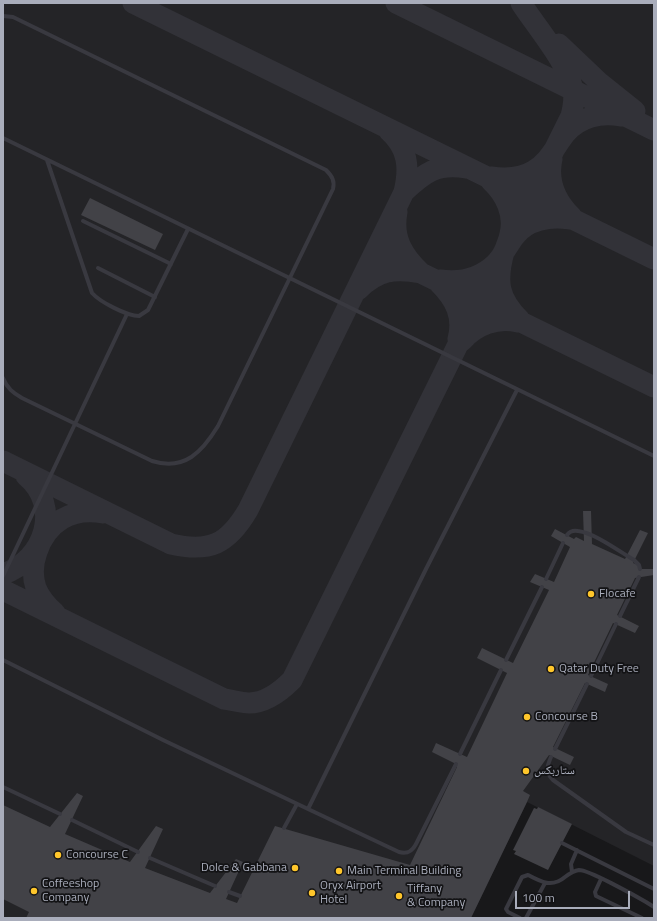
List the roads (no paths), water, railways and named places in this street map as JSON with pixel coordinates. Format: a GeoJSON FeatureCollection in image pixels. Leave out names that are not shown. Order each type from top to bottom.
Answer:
{"type":"FeatureCollection","features":[{"type":"Feature","properties":{"kind":"lane"},"geometry":{"type":"LineString","coordinates":[[3,16],[12,17],[326,170],[330,174],[334,184],[333,189],[218,426],[210,439],[196,455],[184,462],[169,464],[152,460],[14,394],[6,385],[3,378]]}},
{"type":"Feature","properties":{"kind":"lane"},"geometry":{"type":"LineString","coordinates":[[3,138],[654,456]]}},
{"type":"Feature","properties":{"kind":"lane"},"geometry":{"type":"LineString","coordinates":[[47,160],[92,293],[98,299],[127,314],[135,316],[142,315],[148,310],[188,229]]}},
{"type":"Feature","properties":{"kind":"lane"},"geometry":{"type":"LineString","coordinates":[[83,221],[171,264]]}},
{"type":"Feature","properties":{"kind":"lane"},"geometry":{"type":"LineString","coordinates":[[98,268],[155,297]]}},
{"type":"Feature","properties":{"kind":"lane"},"geometry":{"type":"LineString","coordinates":[[3,576],[127,314]]}},
{"type":"Feature","properties":{"kind":"lane"},"geometry":{"type":"LineString","coordinates":[[308,809],[426,569],[517,390]]}},
{"type":"Feature","properties":{"kind":"lane"},"geometry":{"type":"LineString","coordinates":[[567,535],[573,530],[578,530],[592,535],[634,560],[639,565],[640,569]]}},
{"type":"Feature","properties":{"kind":"lane"},"geometry":{"type":"LineString","coordinates":[[546,578],[563,543]]}},
{"type":"Feature","properties":{"kind":"lane"},"geometry":{"type":"LineString","coordinates":[[620,616],[639,577]]}},
{"type":"Feature","properties":{"kind":"lane"},"geometry":{"type":"LineString","coordinates":[[506,660],[542,587]]}},
{"type":"Feature","properties":{"kind":"lane"},"geometry":{"type":"LineString","coordinates":[[590,676],[616,624]]}},
{"type":"Feature","properties":{"kind":"lane"},"geometry":{"type":"LineString","coordinates":[[3,660],[163,740],[403,853],[411,851],[416,844],[456,764]]}},
{"type":"Feature","properties":{"kind":"lane"},"geometry":{"type":"LineString","coordinates":[[460,754],[501,670]]}},
{"type":"Feature","properties":{"kind":"lane"},"geometry":{"type":"LineString","coordinates":[[555,749],[587,684]]}},
{"type":"Feature","properties":{"kind":"lane"},"geometry":{"type":"LineString","coordinates":[[551,756],[547,771],[553,780],[626,832],[654,845]]}},
{"type":"Feature","properties":{"kind":"lane"},"geometry":{"type":"LineString","coordinates":[[3,787],[60,814]]}},
{"type":"Feature","properties":{"kind":"lane"},"geometry":{"type":"LineString","coordinates":[[284,828],[297,804]]}},
{"type":"Feature","properties":{"kind":"lane"},"geometry":{"type":"LineString","coordinates":[[72,820],[138,852]]}},
{"type":"Feature","properties":{"kind":"lane"},"geometry":{"type":"LineString","coordinates":[[562,843],[654,889]]}},
{"type":"Feature","properties":{"kind":"lane"},"geometry":{"type":"LineString","coordinates":[[572,872],[570,864],[578,850]]}},
{"type":"Feature","properties":{"kind":"lane"},"geometry":{"type":"LineString","coordinates":[[150,858],[215,886]]}},
{"type":"Feature","properties":{"kind":"lane"},"geometry":{"type":"LineString","coordinates":[[520,918],[508,912],[506,909],[524,876],[528,875],[545,883],[554,883],[564,879],[572,872],[579,870],[601,879],[646,902],[654,908]]}},
{"type":"Feature","properties":{"kind":"lane"},"geometry":{"type":"LineString","coordinates":[[601,879],[595,892],[596,896],[642,918]]}},
{"type":"Feature","properties":{"kind":"lane"},"geometry":{"type":"LineString","coordinates":[[526,918],[545,883]]}},
{"type":"Feature","properties":{"kind":"lane"},"geometry":{"type":"LineString","coordinates":[[229,892],[240,896]]}},
{"type":"Feature","properties":{"kind":"lane"},"geometry":{"type":"LineString","coordinates":[[646,902],[654,902]]}},
{"type":"Feature","properties":{"kind":"place","name":"Flocafe"},"geometry":{"type":"Point","coordinates":[591,594]}},
{"type":"Feature","properties":{"kind":"place","name":"Qatar Duty Free"},"geometry":{"type":"Point","coordinates":[551,669]}},
{"type":"Feature","properties":{"kind":"place","name":"Concourse B"},"geometry":{"type":"Point","coordinates":[527,717]}},
{"type":"Feature","properties":{"kind":"place","name":"ستاربكس"},"geometry":{"type":"Point","coordinates":[526,771]}},
{"type":"Feature","properties":{"kind":"place","name":"Concourse C"},"geometry":{"type":"Point","coordinates":[58,855]}},
{"type":"Feature","properties":{"kind":"place","name":"Dolce & Gabbana"},"geometry":{"type":"Point","coordinates":[295,868]}},
{"type":"Feature","properties":{"kind":"place","name":"Main Terminal Building"},"geometry":{"type":"Point","coordinates":[339,871]}},
{"type":"Feature","properties":{"kind":"place","name":"Coffeeshop Company"},"geometry":{"type":"Point","coordinates":[34,891]}},
{"type":"Feature","properties":{"kind":"place","name":"Oryx Airport Hotel"},"geometry":{"type":"Point","coordinates":[312,893]}},
{"type":"Feature","properties":{"kind":"place","name":"Tiffany & Company"},"geometry":{"type":"Point","coordinates":[399,896]}}]}
